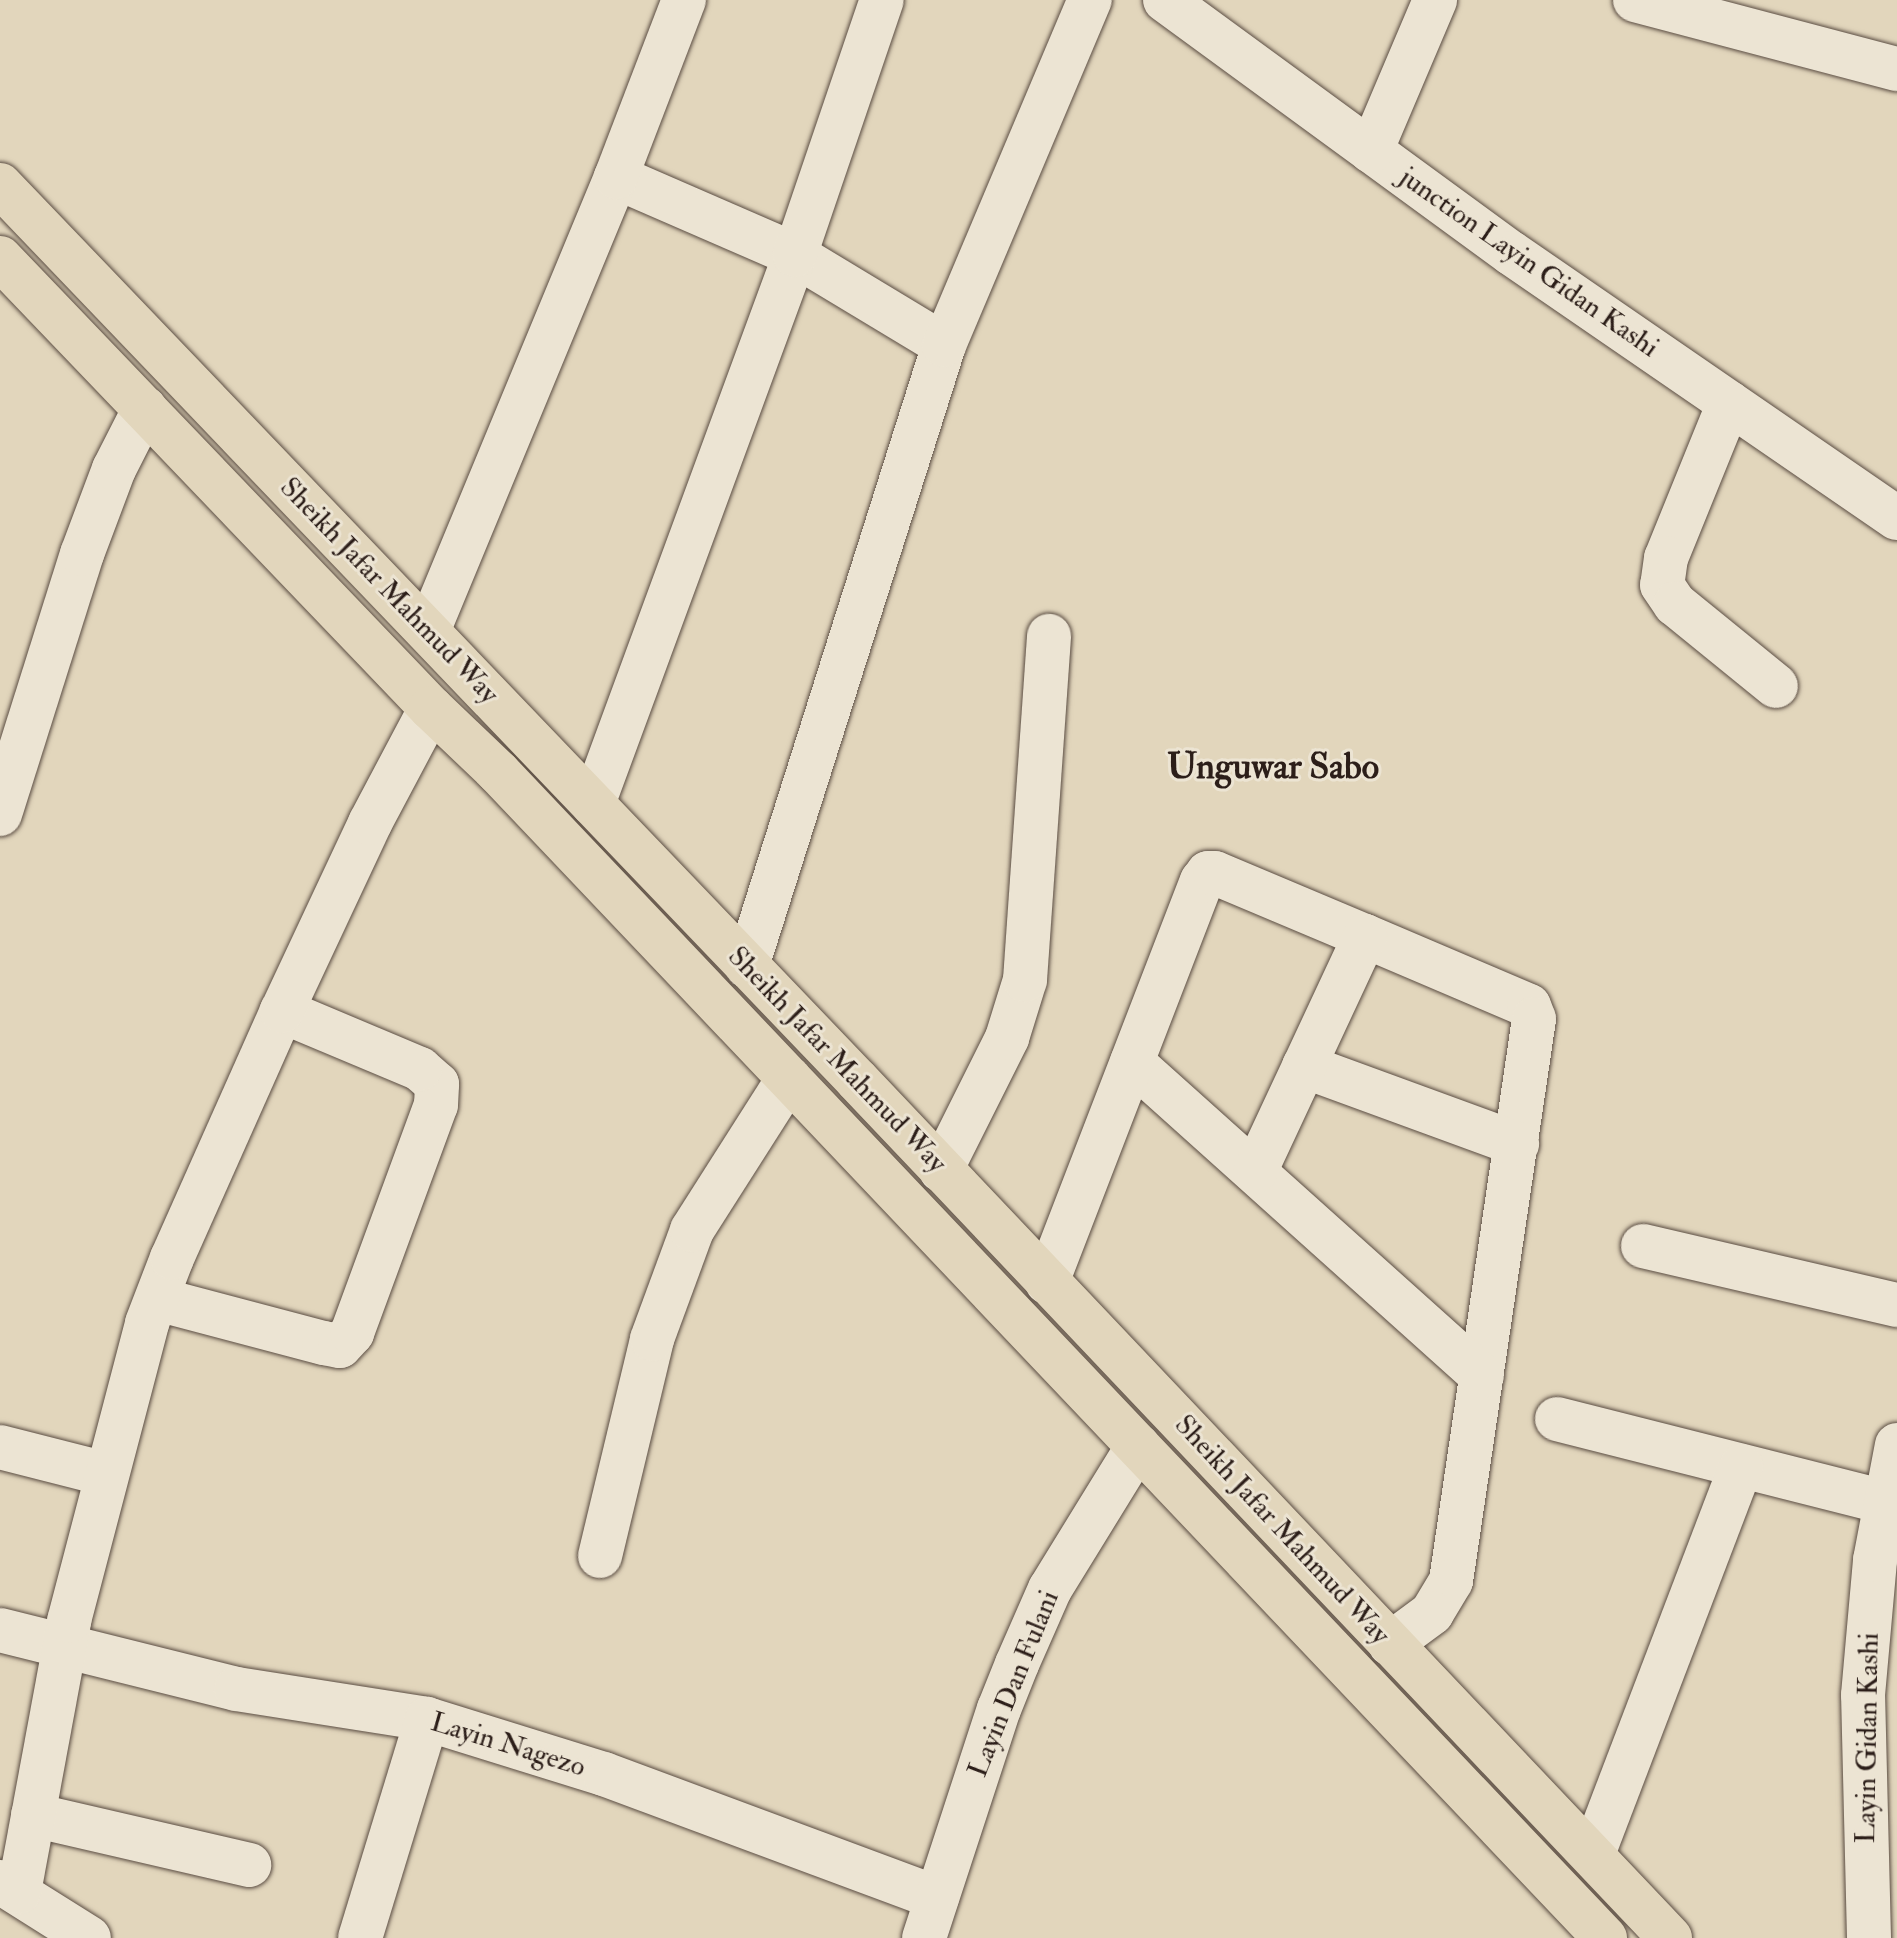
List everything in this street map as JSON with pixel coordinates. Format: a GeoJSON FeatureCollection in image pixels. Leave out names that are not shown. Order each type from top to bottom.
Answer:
{"type":"FeatureCollection","features":[{"type":"Feature","properties":{"kind":"main road","name":"Sheikh Jafar Mahmud Way"},"geometry":{"type":"LineString","coordinates":[[0,185],[1670,1938]]}},
{"type":"Feature","properties":{"kind":"main road","name":"Sheikh Jafar Mahmud Way"},"geometry":{"type":"LineString","coordinates":[[0,258],[431,708],[498,772],[1605,1938]]}},
{"type":"Feature","properties":{"kind":"street"},"geometry":{"type":"LineString","coordinates":[[428,631],[616,177],[684,0]]}},
{"type":"Feature","properties":{"kind":"street"},"geometry":{"type":"LineString","coordinates":[[593,804],[795,255],[882,0]]}},
{"type":"Feature","properties":{"kind":"street"},"geometry":{"type":"LineString","coordinates":[[747,966],[944,345],[1090,0]]}},
{"type":"Feature","properties":{"kind":"street"},"geometry":{"type":"LineString","coordinates":[[1371,151],[1435,0]]}},
{"type":"Feature","properties":{"kind":"street"},"geometry":{"type":"LineString","coordinates":[[1635,0],[1897,69]]}},
{"type":"Feature","properties":{"kind":"street","name":"junction Layin Gidan Kashi"},"geometry":{"type":"LineString","coordinates":[[1192,8],[1371,151],[1511,253],[1897,518]]}},
{"type":"Feature","properties":{"kind":"street"},"geometry":{"type":"LineString","coordinates":[[616,177],[795,255],[944,345]]}},
{"type":"Feature","properties":{"kind":"street"},"geometry":{"type":"LineString","coordinates":[[1729,403],[1666,558],[1662,585],[1675,604],[1776,686]]}},
{"type":"Feature","properties":{"kind":"street"},"geometry":{"type":"LineString","coordinates":[[0,814],[82,554],[114,469],[145,408]]}},
{"type":"Feature","properties":{"kind":"street"},"geometry":{"type":"LineString","coordinates":[[941,1170],[1007,1038],[1025,980],[1049,636]]}},
{"type":"Feature","properties":{"kind":"street"},"geometry":{"type":"LineString","coordinates":[[89,1938],[10,1887],[33,1815],[64,1648],[106,1474],[157,1299],[282,1011],[370,823],[431,708]]}},
{"type":"Feature","properties":{"kind":"street"},"geometry":{"type":"LineString","coordinates":[[1047,1282],[1202,881],[1208,873],[1215,873],[1529,1006],[1534,1019],[1533,1040],[1451,1581],[1432,1613],[1390,1644]]}},
{"type":"Feature","properties":{"kind":"street"},"geometry":{"type":"LineString","coordinates":[[1255,1172],[1365,936]]}},
{"type":"Feature","properties":{"kind":"street"},"geometry":{"type":"LineString","coordinates":[[157,1299],[340,1346],[352,1333],[436,1105],[437,1084],[420,1069],[282,1011]]}},
{"type":"Feature","properties":{"kind":"street"},"geometry":{"type":"LineString","coordinates":[[1132,1062],[1482,1376]]}},
{"type":"Feature","properties":{"kind":"street"},"geometry":{"type":"LineString","coordinates":[[1304,1066],[1517,1144]]}},
{"type":"Feature","properties":{"kind":"street"},"geometry":{"type":"LineString","coordinates":[[600,1556],[652,1339],[692,1230],[789,1078]]}},
{"type":"Feature","properties":{"kind":"street"},"geometry":{"type":"LineString","coordinates":[[1643,1246],[1897,1305]]}},
{"type":"Feature","properties":{"kind":"street"},"geometry":{"type":"LineString","coordinates":[[1557,1419],[1885,1502]]}},
{"type":"Feature","properties":{"kind":"street","name":"Layin Gidan Kashi"},"geometry":{"type":"LineString","coordinates":[[1869,1938],[1880,1750],[1864,1680],[1875,1560],[1897,1445]]}},
{"type":"Feature","properties":{"kind":"street","name":"Layin Dan Fulani"},"geometry":{"type":"LineString","coordinates":[[931,1918],[999,1709],[1050,1589],[1138,1446]]}},
{"type":"Feature","properties":{"kind":"street"},"geometry":{"type":"LineString","coordinates":[[0,1447],[106,1474]]}},
{"type":"Feature","properties":{"kind":"street"},"geometry":{"type":"LineString","coordinates":[[1593,1854],[1741,1466]]}},
{"type":"Feature","properties":{"kind":"street","name":"Layin Nagezo"},"geometry":{"type":"LineString","coordinates":[[0,1630],[236,1689],[427,1719],[604,1774],[931,1918]]}},
{"type":"Feature","properties":{"kind":"street"},"geometry":{"type":"LineString","coordinates":[[360,1938],[427,1719]]}},
{"type":"Feature","properties":{"kind":"street"},"geometry":{"type":"LineString","coordinates":[[33,1815],[249,1865]]}},
{"type":"Feature","properties":{"kind":"district","name":"Unguwar Sabo"},"geometry":{"type":"Point","coordinates":[1273,767]}}]}
